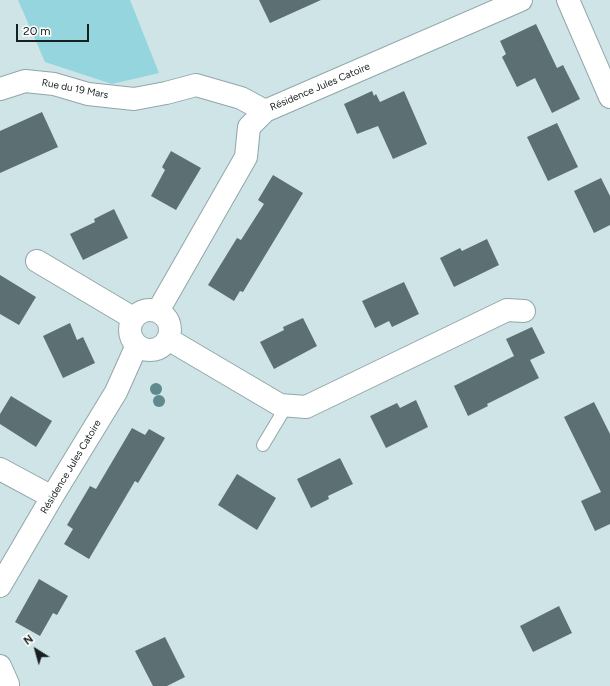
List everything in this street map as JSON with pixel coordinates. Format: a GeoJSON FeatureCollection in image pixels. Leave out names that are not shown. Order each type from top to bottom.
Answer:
{"type":"FeatureCollection","features":[{"type":"Feature","properties":{"kind":"street","name":"Résidence Jules Catoire"},"geometry":{"type":"LineString","coordinates":[[158,311],[246,157],[249,127],[266,111],[520,0]]}},
{"type":"Feature","properties":{"kind":"street"},"geometry":{"type":"LineString","coordinates":[[568,0],[610,97]]}},
{"type":"Feature","properties":{"kind":"street","name":"Rue du 19 Mars"},"geometry":{"type":"LineString","coordinates":[[0,89],[25,81],[54,84],[88,94],[134,99],[196,85],[241,98],[266,111]]}},
{"type":"Feature","properties":{"kind":"street"},"geometry":{"type":"LineString","coordinates":[[37,261],[133,318]]}},
{"type":"Feature","properties":{"kind":"street"},"geometry":{"type":"LineString","coordinates":[[151,309],[158,311],[168,320],[170,332],[168,339],[164,344],[154,349],[143,348],[137,345],[130,336],[130,324],[133,318],[144,310],[151,309]]}},
{"type":"Feature","properties":{"kind":"street"},"geometry":{"type":"LineString","coordinates":[[168,339],[280,405],[306,407],[507,310],[524,311]]}},
{"type":"Feature","properties":{"kind":"street","name":"Résidence Jules Catoire"},"geometry":{"type":"LineString","coordinates":[[0,586],[116,392],[137,345]]}},
{"type":"Feature","properties":{"kind":"street"},"geometry":{"type":"LineString","coordinates":[[0,469],[52,497]]}},
{"type":"Feature","properties":{"kind":"lane"},"geometry":{"type":"LineString","coordinates":[[263,445],[287,405]]}},
{"type":"Feature","properties":{"kind":"shaded area"},"geometry":{"type":"Polygon","coordinates":[[[18,0],[130,0],[159,73],[112,84],[45,62],[18,0]]]}},
{"type":"Feature","properties":{"kind":"building"},"geometry":{"type":"Polygon","coordinates":[[[259,0],[321,0],[270,23],[259,0]]]}},
{"type":"Feature","properties":{"kind":"building"},"geometry":{"type":"Polygon","coordinates":[[[536,24],[557,68],[563,65],[580,99],[552,113],[535,78],[517,87],[502,57],[506,54],[500,41],[536,24]]]}},
{"type":"Feature","properties":{"kind":"building"},"geometry":{"type":"Polygon","coordinates":[[[372,91],[374,96],[376,94],[380,102],[404,91],[427,144],[393,159],[378,126],[357,134],[344,104],[372,91]]]}},
{"type":"Feature","properties":{"kind":"building"},"geometry":{"type":"Polygon","coordinates":[[[42,112],[58,147],[0,173],[0,131],[42,112]]]}},
{"type":"Feature","properties":{"kind":"building"},"geometry":{"type":"Polygon","coordinates":[[[557,123],[578,167],[548,181],[527,137],[557,123]]]}},
{"type":"Feature","properties":{"kind":"building"},"geometry":{"type":"Polygon","coordinates":[[[171,151],[201,168],[176,210],[151,196],[165,170],[162,167],[171,151]]]}},
{"type":"Feature","properties":{"kind":"building"},"geometry":{"type":"Polygon","coordinates":[[[273,175],[303,193],[243,292],[240,291],[234,301],[208,285],[237,238],[241,240],[264,204],[258,200],[273,175]]]}},
{"type":"Feature","properties":{"kind":"building"},"geometry":{"type":"Polygon","coordinates":[[[601,178],[610,196],[610,225],[594,233],[574,191],[601,178]]]}},
{"type":"Feature","properties":{"kind":"building"},"geometry":{"type":"Polygon","coordinates":[[[114,209],[128,238],[83,260],[70,234],[95,222],[94,219],[114,209]]]}},
{"type":"Feature","properties":{"kind":"building"},"geometry":{"type":"Polygon","coordinates":[[[487,239],[499,265],[454,287],[440,258],[460,248],[462,251],[487,239]]]}},
{"type":"Feature","properties":{"kind":"building"},"geometry":{"type":"Polygon","coordinates":[[[0,275],[36,297],[19,325],[0,314],[0,275]]]}},
{"type":"Feature","properties":{"kind":"building"},"geometry":{"type":"Polygon","coordinates":[[[404,282],[419,314],[392,327],[389,321],[375,328],[362,301],[404,282]]]}},
{"type":"Feature","properties":{"kind":"building"},"geometry":{"type":"Polygon","coordinates":[[[303,318],[317,346],[274,369],[260,342],[284,330],[283,327],[303,318]]]}},
{"type":"Feature","properties":{"kind":"building"},"geometry":{"type":"Polygon","coordinates":[[[70,323],[77,340],[83,337],[95,363],[63,378],[43,336],[70,323]]]}},
{"type":"Feature","properties":{"kind":"building"},"geometry":{"type":"Polygon","coordinates":[[[532,327],[545,353],[530,360],[539,378],[487,404],[488,406],[468,416],[454,386],[514,356],[506,339],[532,327]]]}},
{"type":"Feature","properties":{"kind":"building"},"geometry":{"type":"Polygon","coordinates":[[[11,396],[52,421],[36,447],[0,424],[0,414],[11,396]]]}},
{"type":"Feature","properties":{"kind":"building"},"geometry":{"type":"Polygon","coordinates":[[[416,400],[428,427],[386,448],[370,416],[397,403],[400,408],[416,400]]]}},
{"type":"Feature","properties":{"kind":"building"},"geometry":{"type":"Polygon","coordinates":[[[594,402],[610,434],[610,524],[595,531],[581,501],[601,492],[564,417],[594,402]]]}},
{"type":"Feature","properties":{"kind":"building"},"geometry":{"type":"Polygon","coordinates":[[[132,428],[145,435],[149,429],[165,438],[138,483],[135,481],[89,559],[64,544],[73,529],[67,525],[90,486],[96,489],[132,428]]]}},
{"type":"Feature","properties":{"kind":"building"},"geometry":{"type":"Polygon","coordinates":[[[340,458],[353,484],[328,496],[329,499],[311,508],[297,479],[340,458]]]}},
{"type":"Feature","properties":{"kind":"building"},"geometry":{"type":"Polygon","coordinates":[[[237,474],[276,498],[257,530],[218,505],[237,474]]]}},
{"type":"Feature","properties":{"kind":"building"},"geometry":{"type":"Polygon","coordinates":[[[39,579],[68,596],[57,615],[53,613],[40,636],[15,622],[39,579]]]}},
{"type":"Feature","properties":{"kind":"building"},"geometry":{"type":"Polygon","coordinates":[[[559,606],[572,633],[533,652],[520,626],[559,606]]]}},
{"type":"Feature","properties":{"kind":"building"},"geometry":{"type":"Polygon","coordinates":[[[165,637],[185,677],[167,686],[153,686],[135,651],[165,637]]]}}]}
